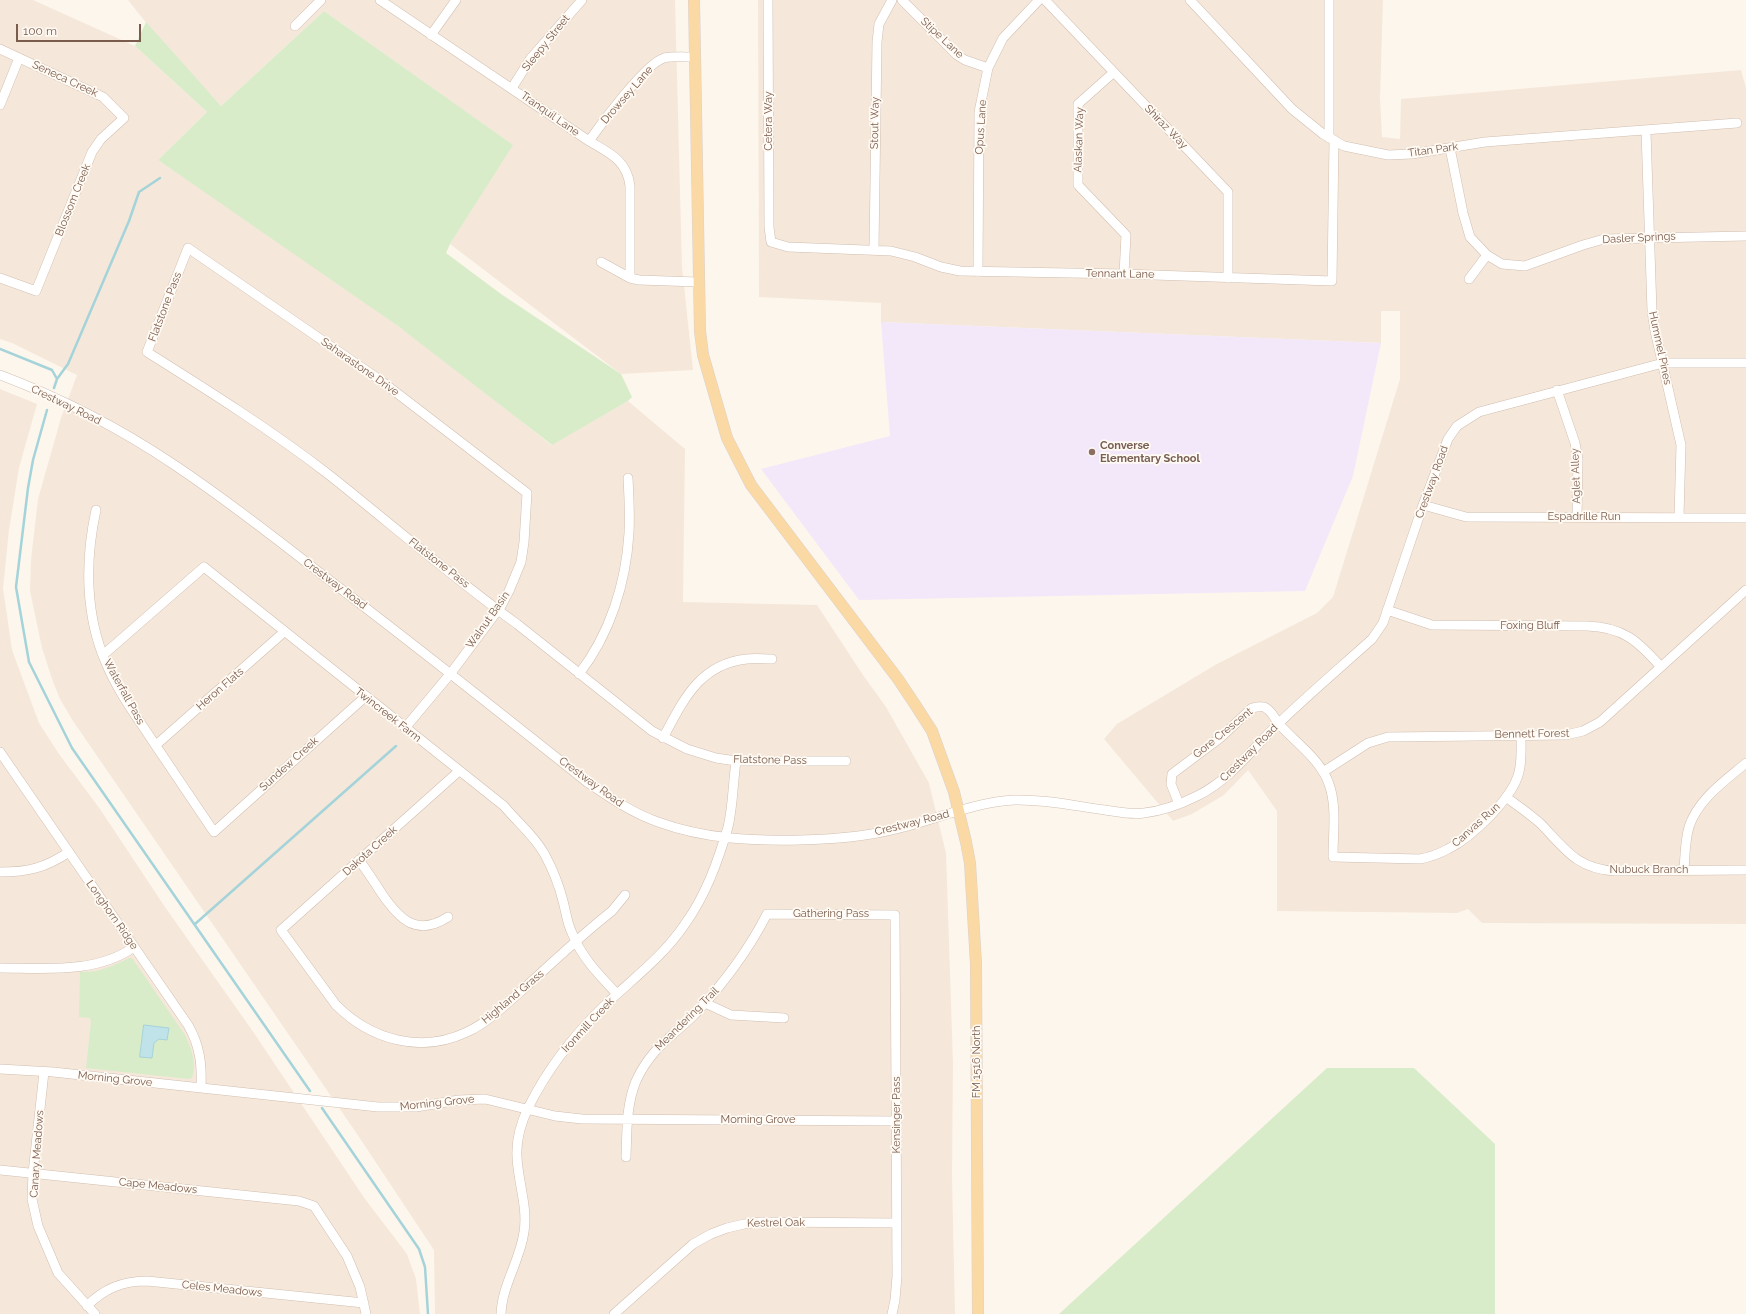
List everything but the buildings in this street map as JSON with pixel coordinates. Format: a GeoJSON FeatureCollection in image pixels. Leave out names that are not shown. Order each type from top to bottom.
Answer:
{"type":"FeatureCollection","features":[{"type":"Feature","properties":{"kind":"main road","name":"FM 1516 North"},"geometry":{"type":"LineString","coordinates":[[694,0],[700,331],[703,355],[727,438],[751,485],[884,660],[916,706],[932,732],[939,749],[954,792],[959,812],[970,863],[976,964],[978,1314]]}},
{"type":"Feature","properties":{"kind":"street"},"geometry":{"type":"LineString","coordinates":[[294,26],[321,0]]}},
{"type":"Feature","properties":{"kind":"street","name":"Tranquil Lane"},"geometry":{"type":"LineString","coordinates":[[380,0],[589,141],[613,155],[624,166],[629,178],[630,278]]}},
{"type":"Feature","properties":{"kind":"street"},"geometry":{"type":"LineString","coordinates":[[431,34],[456,0]]}},
{"type":"Feature","properties":{"kind":"street","name":"Sleepy Street"},"geometry":{"type":"LineString","coordinates":[[512,88],[531,58],[582,0]]}},
{"type":"Feature","properties":{"kind":"street","name":"Cetera Way"},"geometry":{"type":"LineString","coordinates":[[768,0],[769,220],[771,242]]}},
{"type":"Feature","properties":{"kind":"street","name":"Stout Way"},"geometry":{"type":"LineString","coordinates":[[874,249],[877,42],[879,24],[892,0]]}},
{"type":"Feature","properties":{"kind":"street","name":"Stipe Lane"},"geometry":{"type":"LineString","coordinates":[[902,0],[957,55],[965,60],[988,68]]}},
{"type":"Feature","properties":{"kind":"street","name":"Opus Lane"},"geometry":{"type":"LineString","coordinates":[[978,272],[979,112],[988,68],[1003,38],[1039,0]]}},
{"type":"Feature","properties":{"kind":"street","name":"Shiraz Way"},"geometry":{"type":"LineString","coordinates":[[1045,0],[1228,192],[1228,278]]}},
{"type":"Feature","properties":{"kind":"street","name":"Titan Park"},"geometry":{"type":"LineString","coordinates":[[1190,0],[1292,109],[1331,139],[1344,146],[1388,155],[1412,154],[1485,142],[1737,123]]}},
{"type":"Feature","properties":{"kind":"street"},"geometry":{"type":"LineString","coordinates":[[1329,0],[1331,139]]}},
{"type":"Feature","properties":{"kind":"street","name":"Seneca Creek"},"geometry":{"type":"LineString","coordinates":[[0,49],[103,97],[124,118]]}},
{"type":"Feature","properties":{"kind":"street","name":"Drowsey Lane"},"geometry":{"type":"LineString","coordinates":[[589,141],[615,105],[654,64],[663,58],[695,57]]}},
{"type":"Feature","properties":{"kind":"street"},"geometry":{"type":"LineString","coordinates":[[0,105],[19,58]]}},
{"type":"Feature","properties":{"kind":"street","name":"Alaskan Way"},"geometry":{"type":"LineString","coordinates":[[1113,73],[1078,104],[1078,185],[1126,235],[1124,274]]}},
{"type":"Feature","properties":{"kind":"street","name":"Blossom Creek"},"geometry":{"type":"LineString","coordinates":[[0,278],[36,291],[92,152],[101,139],[124,118]]}},
{"type":"Feature","properties":{"kind":"street","name":"Hummel Pines"},"geometry":{"type":"LineString","coordinates":[[1646,131],[1648,237],[1652,311],[1681,446],[1679,517]]}},
{"type":"Feature","properties":{"kind":"street","name":"Tennant Lane"},"geometry":{"type":"LineString","coordinates":[[771,242],[788,247],[874,249],[904,254],[941,267],[978,272],[1124,274],[1332,281],[1331,139]]}},
{"type":"Feature","properties":{"kind":"street","name":"Dasler Springs"},"geometry":{"type":"LineString","coordinates":[[1450,148],[1463,213],[1470,237],[1487,255],[1502,264],[1524,266],[1595,241],[1648,237],[1746,236]]}},
{"type":"Feature","properties":{"kind":"street","name":"Saharastone Drive"},"geometry":{"type":"LineString","coordinates":[[188,248],[380,380],[527,493]]}},
{"type":"Feature","properties":{"kind":"street","name":"Flatstone Pass"},"geometry":{"type":"LineString","coordinates":[[188,248],[148,352],[277,437],[327,474],[639,722],[663,738],[700,753],[736,761],[846,761]]}},
{"type":"Feature","properties":{"kind":"street"},"geometry":{"type":"LineString","coordinates":[[1469,279],[1487,255]]}},
{"type":"Feature","properties":{"kind":"street"},"geometry":{"type":"LineString","coordinates":[[601,262],[630,278],[653,282],[698,282]]}},
{"type":"Feature","properties":{"kind":"street","name":"Crestway Road"},"geometry":{"type":"LineString","coordinates":[[0,375],[71,406],[128,436],[175,465],[276,538],[451,673],[587,782],[614,801],[657,822],[684,831],[724,838],[770,840],[845,837],[897,829],[959,812],[1012,800],[1037,801],[1129,814],[1150,812],[1180,804],[1209,790],[1229,775],[1278,724],[1372,639],[1383,623],[1423,505],[1448,439],[1456,426],[1479,412],[1663,363],[1746,363]]}},
{"type":"Feature","properties":{"kind":"street","name":"Aglet Alley"},"geometry":{"type":"LineString","coordinates":[[1557,390],[1575,443],[1578,459],[1577,517]]}},
{"type":"Feature","properties":{"kind":"street"},"geometry":{"type":"LineString","coordinates":[[579,674],[586,665],[603,635],[621,586],[629,532],[628,478]]}},
{"type":"Feature","properties":{"kind":"street","name":"Walnut Basin"},"geometry":{"type":"LineString","coordinates":[[405,728],[451,673],[498,610],[509,591],[520,562],[524,542],[527,493]]}},
{"type":"Feature","properties":{"kind":"street","name":"Espadrille Run"},"geometry":{"type":"LineString","coordinates":[[1423,505],[1466,517],[1746,518]]}},
{"type":"Feature","properties":{"kind":"street","name":"Waterfall Pass"},"geometry":{"type":"LineString","coordinates":[[96,510],[88,559],[89,594],[103,655],[129,705],[214,832]]}},
{"type":"Feature","properties":{"kind":"street","name":"Twincreek Farm"},"geometry":{"type":"LineString","coordinates":[[103,655],[204,566],[365,697],[504,806],[538,844],[559,886],[569,925],[576,942],[586,960],[617,994]]}},
{"type":"Feature","properties":{"kind":"street","name":"Bennett Forest"},"geometry":{"type":"LineString","coordinates":[[1323,772],[1368,743],[1388,737],[1566,735],[1592,727],[1600,722],[1746,590]]}},
{"type":"Feature","properties":{"kind":"street","name":"Foxing Bluff"},"geometry":{"type":"LineString","coordinates":[[1387,610],[1432,625],[1587,626],[1607,628],[1624,633],[1638,642],[1661,667]]}},
{"type":"Feature","properties":{"kind":"street","name":"Heron Flats"},"geometry":{"type":"LineString","coordinates":[[156,745],[284,632]]}},
{"type":"Feature","properties":{"kind":"street"},"geometry":{"type":"LineString","coordinates":[[663,738],[687,694],[703,676],[731,662],[747,659],[772,659]]}},
{"type":"Feature","properties":{"kind":"street","name":"Sundew Creek"},"geometry":{"type":"LineString","coordinates":[[214,832],[365,697]]}},
{"type":"Feature","properties":{"kind":"street","name":"Gore Crescent"},"geometry":{"type":"LineString","coordinates":[[1180,804],[1171,784],[1172,774],[1220,738],[1252,708],[1258,706],[1264,707],[1271,712],[1278,724]]}},
{"type":"Feature","properties":{"kind":"street"},"geometry":{"type":"LineString","coordinates":[[1278,724],[1315,761],[1323,772]]}},
{"type":"Feature","properties":{"kind":"street","name":"Canvas Run"},"geometry":{"type":"LineString","coordinates":[[1323,772],[1329,782],[1333,801],[1333,857],[1420,859],[1431,857],[1450,849],[1465,839],[1494,812],[1506,797],[1519,772],[1521,735]]}},
{"type":"Feature","properties":{"kind":"street","name":"Longhorn Ridge"},"geometry":{"type":"LineString","coordinates":[[1,756],[69,852],[195,1038],[201,1060],[201,1087]]}},
{"type":"Feature","properties":{"kind":"street","name":"Ironmill Creek"},"geometry":{"type":"LineString","coordinates":[[501,1314],[506,1285],[524,1232],[525,1212],[517,1157],[518,1138],[528,1110],[543,1081],[571,1041],[617,994],[655,960],[685,925],[697,905],[713,873],[722,847],[730,812],[736,761]]}},
{"type":"Feature","properties":{"kind":"street"},"geometry":{"type":"LineString","coordinates":[[1684,870],[1689,827],[1698,808],[1716,789],[1746,763]]}},
{"type":"Feature","properties":{"kind":"street","name":"Dakota Creek"},"geometry":{"type":"LineString","coordinates":[[281,930],[458,771]]}},
{"type":"Feature","properties":{"kind":"street","name":"Nubuck Branch"},"geometry":{"type":"LineString","coordinates":[[1506,797],[1534,819],[1571,856],[1584,865],[1610,871],[1746,870]]}},
{"type":"Feature","properties":{"kind":"street"},"geometry":{"type":"LineString","coordinates":[[0,872],[23,872],[53,863],[69,852]]}},
{"type":"Feature","properties":{"kind":"street"},"geometry":{"type":"LineString","coordinates":[[359,860],[392,909],[401,918],[408,922],[424,926],[440,922],[448,917]]}},
{"type":"Feature","properties":{"kind":"street","name":"Highland Grass"},"geometry":{"type":"LineString","coordinates":[[281,930],[336,1005],[346,1016],[373,1032],[399,1042],[433,1042],[467,1032],[495,1014],[612,911],[625,895]]}},
{"type":"Feature","properties":{"kind":"street","name":"Gathering Pass"},"geometry":{"type":"LineString","coordinates":[[767,914],[895,915]]}},
{"type":"Feature","properties":{"kind":"street","name":"Meandering Trail"},"geometry":{"type":"LineString","coordinates":[[626,1157],[627,1119],[636,1081],[647,1061],[657,1048],[683,1025],[717,990],[747,950],[767,914]]}},
{"type":"Feature","properties":{"kind":"street","name":"Kensinger Pass"},"geometry":{"type":"LineString","coordinates":[[892,1314],[897,1290],[895,915]]}},
{"type":"Feature","properties":{"kind":"street"},"geometry":{"type":"LineString","coordinates":[[0,968],[82,968],[125,954],[134,947]]}},
{"type":"Feature","properties":{"kind":"street"},"geometry":{"type":"LineString","coordinates":[[705,1003],[731,1015],[784,1018]]}},
{"type":"Feature","properties":{"kind":"street","name":"Morning Grove"},"geometry":{"type":"LineString","coordinates":[[0,1069],[201,1087],[378,1107],[416,1107],[474,1098],[502,1102],[528,1110],[568,1118],[897,1121]]}},
{"type":"Feature","properties":{"kind":"street","name":"Canary Meadows"},"geometry":{"type":"LineString","coordinates":[[44,1072],[33,1173],[32,1199],[38,1226],[58,1273],[95,1314]]}},
{"type":"Feature","properties":{"kind":"street","name":"Cape Meadows"},"geometry":{"type":"LineString","coordinates":[[0,1170],[299,1201],[314,1206],[347,1256],[355,1272],[364,1303]]}},
{"type":"Feature","properties":{"kind":"street","name":"Kestrel Oak"},"geometry":{"type":"LineString","coordinates":[[614,1314],[693,1244],[711,1234],[728,1228],[762,1222],[897,1223]]}},
{"type":"Feature","properties":{"kind":"street","name":"Celes Meadows"},"geometry":{"type":"LineString","coordinates":[[87,1306],[106,1290],[119,1284],[132,1281],[148,1281],[364,1303]]}},
{"type":"Feature","properties":{"kind":"street"},"geometry":{"type":"LineString","coordinates":[[364,1303],[366,1314]]}},
{"type":"Feature","properties":{"kind":"shaded area"},"geometry":{"type":"Polygon","coordinates":[[[0,0],[33,0],[135,46],[207,112],[158,160],[333,279],[441,357],[551,445],[628,401],[685,449],[683,602],[817,605],[886,707],[929,783],[946,853],[953,1063],[952,1176],[955,1314],[435,1314],[434,1250],[355,1131],[73,721],[60,699],[53,682],[42,648],[30,591],[31,560],[38,499],[61,418],[77,375],[12,343],[0,339],[0,0]]]}},
{"type":"Feature","properties":{"kind":"shaded area"},"geometry":{"type":"Polygon","coordinates":[[[128,0],[675,0],[682,267],[693,370],[621,374],[450,244],[512,145],[324,11],[221,106],[163,44],[128,0]]]}},
{"type":"Feature","properties":{"kind":"shaded area"},"geometry":{"type":"Polygon","coordinates":[[[758,0],[1383,0],[1380,98],[1382,137],[1400,139],[1401,99],[1741,70],[1746,88],[1746,924],[1482,923],[1468,909],[1457,913],[1277,911],[1277,811],[1248,770],[1224,795],[1192,814],[1173,821],[1104,739],[1117,724],[1215,665],[1317,613],[1333,597],[1400,379],[1400,311],[1381,311],[1381,343],[881,322],[881,303],[759,297],[758,0]]]}},
{"type":"Feature","properties":{"kind":"shaded area","name":"Converse Elementary School"},"geometry":{"type":"Polygon","coordinates":[[[881,322],[1381,343],[1353,476],[1305,591],[859,600],[761,469],[890,436],[881,322]]]}},
{"type":"Feature","properties":{"kind":"shaded area"},"geometry":{"type":"Polygon","coordinates":[[[0,389],[37,404],[19,468],[9,530],[3,588],[12,650],[39,723],[59,754],[100,809],[165,907],[254,1033],[365,1199],[407,1254],[416,1279],[420,1314],[0,1314],[0,389]]]}},
{"type":"Feature","properties":{"kind":"green space"},"geometry":{"type":"Polygon","coordinates":[[[324,11],[513,145],[450,244],[446,253],[501,294],[621,374],[632,397],[628,401],[552,445],[398,326],[158,160],[207,112],[135,46],[146,22],[221,106],[324,11]]]}},
{"type":"Feature","properties":{"kind":"green space"},"geometry":{"type":"Polygon","coordinates":[[[132,958],[185,1035],[194,1061],[192,1078],[188,1079],[86,1068],[91,1022],[90,1018],[79,1017],[80,972],[100,970],[132,958]]]}},
{"type":"Feature","properties":{"kind":"green space"},"geometry":{"type":"Polygon","coordinates":[[[1327,1068],[1414,1068],[1495,1144],[1495,1314],[1059,1314],[1327,1068]]]}},
{"type":"Feature","properties":{"kind":"water"},"geometry":{"type":"Polygon","coordinates":[[[144,1025],[169,1028],[167,1040],[159,1039],[154,1043],[152,1058],[140,1057],[144,1025]]]}},
{"type":"Feature","properties":{"kind":"waterway"},"geometry":{"type":"LineString","coordinates":[[57,379],[68,364],[129,221],[139,192],[160,178]]}},
{"type":"Feature","properties":{"kind":"waterway"},"geometry":{"type":"LineString","coordinates":[[0,349],[52,370],[57,379],[54,388]]}},
{"type":"Feature","properties":{"kind":"waterway"},"geometry":{"type":"LineString","coordinates":[[47,410],[33,460],[28,488],[16,587],[29,662],[72,748],[310,1091]]}},
{"type":"Feature","properties":{"kind":"waterway"},"geometry":{"type":"LineString","coordinates":[[195,924],[396,746]]}},
{"type":"Feature","properties":{"kind":"waterway"},"geometry":{"type":"LineString","coordinates":[[322,1108],[419,1249],[425,1267],[428,1314]]}},
{"type":"Feature","properties":{"kind":"place","name":"Converse Elementary School"},"geometry":{"type":"Point","coordinates":[1092,452]}}]}
